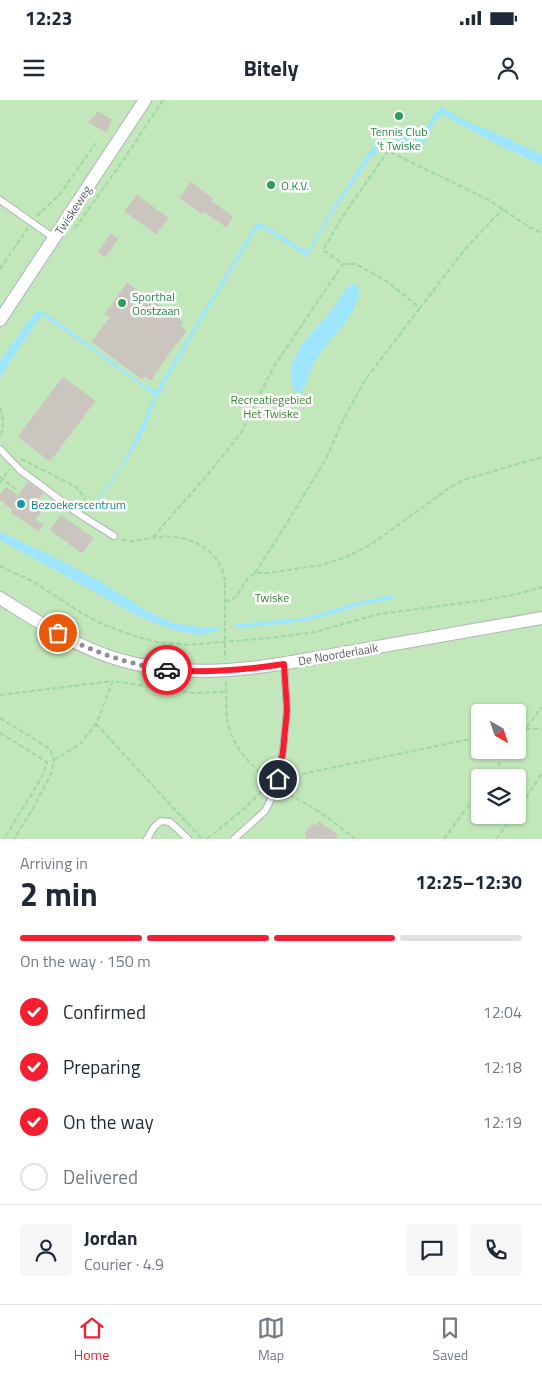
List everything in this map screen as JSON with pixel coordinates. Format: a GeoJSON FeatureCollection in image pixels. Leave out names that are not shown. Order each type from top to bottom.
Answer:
{"type":"FeatureCollection","features":[{"type":"Feature","properties":{"kind":"street","name":"Twiskeweg"},"geometry":{"type":"LineString","coordinates":[[0,320],[145,100]]}},
{"type":"Feature","properties":{"kind":"street","name":"De Noorderlaaik"},"geometry":{"type":"LineString","coordinates":[[0,598],[70,640],[95,651],[137,664],[187,672],[251,669],[284,664],[542,618]]}},
{"type":"Feature","properties":{"kind":"lane"},"geometry":{"type":"LineString","coordinates":[[0,200],[54,238]]}},
{"type":"Feature","properties":{"kind":"lane"},"geometry":{"type":"LineString","coordinates":[[0,449],[47,490],[79,514],[114,536]]}},
{"type":"Feature","properties":{"kind":"lane"},"geometry":{"type":"LineString","coordinates":[[234,839],[265,811],[275,791],[283,751],[287,710],[284,664]]}},
{"type":"Feature","properties":{"kind":"lane"},"geometry":{"type":"LineString","coordinates":[[147,839],[161,821],[170,822],[188,839]]}},
{"type":"Feature","properties":{"kind":"path","name":"Twiskeweg"},"geometry":{"type":"LineString","coordinates":[[74,230],[163,100]]}},
{"type":"Feature","properties":{"kind":"path"},"geometry":{"type":"LineString","coordinates":[[0,269],[40,212],[60,194],[96,143]]}},
{"type":"Feature","properties":{"kind":"path"},"geometry":{"type":"LineString","coordinates":[[420,308],[388,282],[356,264],[344,264],[323,250],[343,216],[388,152],[489,200],[528,227],[542,233]]}},
{"type":"Feature","properties":{"kind":"path"},"geometry":{"type":"LineString","coordinates":[[225,601],[231,601],[236,596],[248,578],[255,573],[277,539],[326,459],[344,418],[365,380],[465,249],[503,210]]}},
{"type":"Feature","properties":{"kind":"path"},"geometry":{"type":"LineString","coordinates":[[153,537],[241,433],[274,366],[344,264]]}},
{"type":"Feature","properties":{"kind":"path"},"geometry":{"type":"LineString","coordinates":[[0,408],[4,420],[3,432],[0,438]]}},
{"type":"Feature","properties":{"kind":"path"},"geometry":{"type":"LineString","coordinates":[[255,573],[268,573],[321,565],[344,558],[367,547],[444,491],[463,480],[542,457]]}},
{"type":"Feature","properties":{"kind":"path"},"geometry":{"type":"LineString","coordinates":[[0,483],[13,462],[17,459],[22,459],[76,487],[85,498],[85,508],[89,513]]}},
{"type":"Feature","properties":{"kind":"path"},"geometry":{"type":"LineString","coordinates":[[0,476],[18,491]]}},
{"type":"Feature","properties":{"kind":"path"},"geometry":{"type":"LineString","coordinates":[[114,536],[125,541],[134,542],[153,537],[179,537],[192,540],[218,559],[224,571],[225,643]]}},
{"type":"Feature","properties":{"kind":"path"},"geometry":{"type":"LineString","coordinates":[[0,566],[32,581],[102,624],[131,636],[157,642],[188,644],[225,643],[315,632],[379,614],[486,600],[542,587]]}},
{"type":"Feature","properties":{"kind":"path"},"geometry":{"type":"LineString","coordinates":[[54,760],[80,744],[96,724],[113,680]]}},
{"type":"Feature","properties":{"kind":"path"},"geometry":{"type":"LineString","coordinates":[[0,695],[113,680],[192,693],[226,692],[228,724],[235,743],[254,768],[271,782],[245,808],[207,839]]}},
{"type":"Feature","properties":{"kind":"path"},"geometry":{"type":"LineString","coordinates":[[526,728],[542,707]]}},
{"type":"Feature","properties":{"kind":"path"},"geometry":{"type":"LineString","coordinates":[[0,718],[50,748],[54,760],[51,774],[14,839]]}},
{"type":"Feature","properties":{"kind":"path"},"geometry":{"type":"LineString","coordinates":[[96,724],[202,839]]}},
{"type":"Feature","properties":{"kind":"path"},"geometry":{"type":"LineString","coordinates":[[526,729],[542,729]]}},
{"type":"Feature","properties":{"kind":"path"},"geometry":{"type":"LineString","coordinates":[[0,733],[46,762],[42,777],[4,839]]}},
{"type":"Feature","properties":{"kind":"path"},"geometry":{"type":"LineString","coordinates":[[278,779],[471,739]]}},
{"type":"Feature","properties":{"kind":"path"},"geometry":{"type":"LineString","coordinates":[[526,798],[542,773]]}},
{"type":"Feature","properties":{"kind":"path"},"geometry":{"type":"LineString","coordinates":[[275,791],[285,793],[315,810],[338,824],[355,839]]}},
{"type":"Feature","properties":{"kind":"path"},"geometry":{"type":"LineString","coordinates":[[444,839],[471,802]]}},
{"type":"Feature","properties":{"kind":"path"},"geometry":{"type":"LineString","coordinates":[[496,839],[507,824]]}},
{"type":"Feature","properties":{"kind":"green space","name":"Twiske"},"geometry":{"type":"Polygon","coordinates":[[[0,100],[542,100],[542,839],[0,839],[0,100]]]}},
{"type":"Feature","properties":{"kind":"water"},"geometry":{"type":"Polygon","coordinates":[[[442,107],[467,122],[490,130],[542,155],[542,165],[502,147],[443,115],[436,119],[421,148],[414,151],[394,138],[383,137],[376,149],[377,155],[372,156],[335,209],[306,256],[262,228],[256,230],[155,400],[145,429],[137,444],[93,508],[131,447],[154,395],[44,316],[40,317],[0,377],[0,361],[36,311],[46,313],[144,385],[156,391],[257,222],[304,250],[308,250],[335,204],[385,128],[415,141],[423,133],[437,110],[442,107]]]}},
{"type":"Feature","properties":{"kind":"water"},"geometry":{"type":"Polygon","coordinates":[[[355,283],[358,287],[359,296],[354,310],[316,359],[303,390],[299,394],[293,390],[291,366],[293,361],[304,342],[337,303],[345,289],[355,283]]]}},
{"type":"Feature","properties":{"kind":"water"},"geometry":{"type":"Polygon","coordinates":[[[0,532],[98,580],[147,611],[173,623],[205,628],[219,627],[220,630],[200,635],[174,630],[140,617],[0,540],[0,532]]]}},
{"type":"Feature","properties":{"kind":"water"},"geometry":{"type":"Polygon","coordinates":[[[391,595],[395,599],[366,604],[308,621],[238,628],[235,624],[304,618],[391,595]]]}},
{"type":"Feature","properties":{"kind":"building"},"geometry":{"type":"Polygon","coordinates":[[[97,111],[112,120],[106,132],[88,122],[96,115],[97,111]]]}},
{"type":"Feature","properties":{"kind":"building"},"geometry":{"type":"Polygon","coordinates":[[[191,182],[213,199],[211,201],[233,217],[226,227],[204,211],[202,214],[180,198],[191,182]]]}},
{"type":"Feature","properties":{"kind":"building"},"geometry":{"type":"Polygon","coordinates":[[[137,195],[168,218],[156,234],[125,211],[137,195]]]}},
{"type":"Feature","properties":{"kind":"building"},"geometry":{"type":"Polygon","coordinates":[[[111,234],[118,239],[105,257],[98,252],[111,234]]]}},
{"type":"Feature","properties":{"kind":"building"},"geometry":{"type":"Polygon","coordinates":[[[127,283],[183,322],[180,326],[186,331],[151,380],[144,376],[142,379],[92,342],[110,317],[105,314],[127,283]]]}},
{"type":"Feature","properties":{"kind":"building"},"geometry":{"type":"Polygon","coordinates":[[[63,377],[95,401],[50,461],[18,437],[63,377]]]}},
{"type":"Feature","properties":{"kind":"building","name":"Bezoekerscentrum"},"geometry":{"type":"Polygon","coordinates":[[[28,482],[43,493],[35,503],[43,509],[35,519],[43,525],[38,531],[11,512],[13,510],[0,500],[0,495],[6,487],[18,496],[28,482]]]}},
{"type":"Feature","properties":{"kind":"building"},"geometry":{"type":"Polygon","coordinates":[[[61,515],[93,538],[82,553],[50,530],[61,515]]]}},
{"type":"Feature","properties":{"kind":"building"},"geometry":{"type":"Polygon","coordinates":[[[319,822],[336,833],[337,839],[307,839],[305,834],[312,824],[316,826],[319,822]]]}},
{"type":"Feature","properties":{"kind":"way so far"},"geometry":{"type":"LineString","coordinates":[[58,633],[70,640],[117,659],[167,670]]}},
{"type":"Feature","properties":{"kind":"place","name":"Tennis Club 't Twiske"},"geometry":{"type":"Point","coordinates":[399,116]}},
{"type":"Feature","properties":{"kind":"place","name":"O.K.V."},"geometry":{"type":"Point","coordinates":[271,185]}},
{"type":"Feature","properties":{"kind":"place","name":"Sporthal Oostzaan"},"geometry":{"type":"Point","coordinates":[122,303]}},
{"type":"Feature","properties":{"kind":"place","name":"Bezoekerscentrum"},"geometry":{"type":"Point","coordinates":[21,504]}},
{"type":"Feature","properties":{"kind":"route"},"geometry":{"type":"LineString","coordinates":[[167,670],[187,672],[225,671],[284,664],[287,710],[278,779]]}},
{"type":"Feature","properties":{"kind":"park label","name":"Recreatiegebied Het Twiske"},"geometry":{"type":"Point","coordinates":[271,406]}}]}
